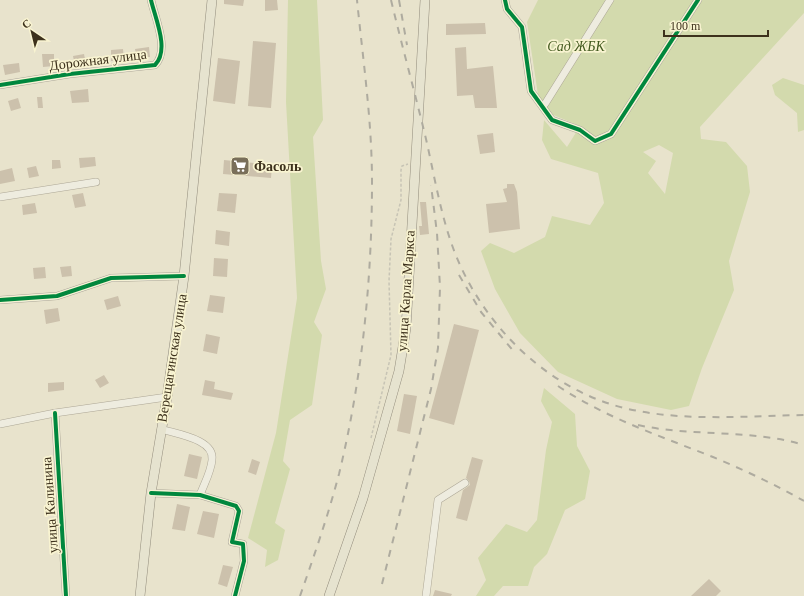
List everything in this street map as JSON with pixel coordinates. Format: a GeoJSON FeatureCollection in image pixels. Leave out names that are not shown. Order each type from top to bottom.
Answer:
{"type":"FeatureCollection","features":[{"type":"Feature","properties":{"kind":"main road","name":"Верещагинская улица"},"geometry":{"type":"LineString","coordinates":[[140,596],[151,492],[167,397],[184,276],[212,0]]}},
{"type":"Feature","properties":{"kind":"main road","name":"улица Карла Маркса"},"geometry":{"type":"LineString","coordinates":[[328,596],[363,498],[402,353],[406,328],[414,165],[425,0]]}},
{"type":"Feature","properties":{"kind":"street","name":"Дорожная улица"},"geometry":{"type":"LineString","coordinates":[[0,85],[70,74],[155,65],[159,61],[161,48],[151,0]]}},
{"type":"Feature","properties":{"kind":"street"},"geometry":{"type":"LineString","coordinates":[[505,0],[507,9],[522,27],[531,91],[552,120],[580,130],[595,141],[611,134],[698,0]]}},
{"type":"Feature","properties":{"kind":"street"},"geometry":{"type":"LineString","coordinates":[[545,104],[610,0]]}},
{"type":"Feature","properties":{"kind":"street"},"geometry":{"type":"LineString","coordinates":[[0,197],[96,182]]}},
{"type":"Feature","properties":{"kind":"street"},"geometry":{"type":"LineString","coordinates":[[0,300],[57,296],[111,278],[184,276]]}},
{"type":"Feature","properties":{"kind":"street"},"geometry":{"type":"LineString","coordinates":[[0,424],[55,413],[167,397]]}},
{"type":"Feature","properties":{"kind":"street","name":"улица Калинина"},"geometry":{"type":"LineString","coordinates":[[55,413],[66,596]]}},
{"type":"Feature","properties":{"kind":"street"},"geometry":{"type":"LineString","coordinates":[[161,430],[202,442],[209,448],[212,461],[200,495]]}},
{"type":"Feature","properties":{"kind":"street"},"geometry":{"type":"LineString","coordinates":[[426,596],[438,500],[465,484]]}},
{"type":"Feature","properties":{"kind":"street"},"geometry":{"type":"LineString","coordinates":[[151,492],[200,495],[236,506],[239,511],[232,542],[243,544],[244,561],[235,596]]}},
{"type":"Feature","properties":{"kind":"path"},"geometry":{"type":"LineString","coordinates":[[370,443],[391,355],[389,281],[391,239],[401,200],[401,170],[405,164],[414,165]]}},
{"type":"Feature","properties":{"kind":"green space"},"geometry":{"type":"Polygon","coordinates":[[[288,0],[317,0],[323,120],[313,137],[321,261],[326,289],[314,322],[322,335],[312,405],[290,420],[283,461],[290,469],[275,523],[285,530],[278,560],[265,567],[267,550],[248,538],[276,433],[297,298],[286,102],[288,0]]]}},
{"type":"Feature","properties":{"kind":"green space","name":"Сад ЖБК"},"geometry":{"type":"Polygon","coordinates":[[[538,0],[804,0],[804,13],[700,127],[701,139],[726,142],[747,166],[750,192],[729,261],[734,290],[702,368],[689,406],[671,410],[617,399],[558,372],[520,333],[495,289],[481,251],[490,243],[514,253],[545,237],[552,216],[590,225],[604,203],[598,173],[551,159],[542,140],[544,120],[567,147],[580,126],[551,114],[538,95],[527,22],[538,0]],[[659,145],[643,152],[656,161],[648,173],[665,194],[673,153],[659,145]]]}},
{"type":"Feature","properties":{"kind":"green space"},"geometry":{"type":"Polygon","coordinates":[[[783,78],[804,85],[804,130],[798,132],[797,113],[775,95],[772,85],[783,78]]]}},
{"type":"Feature","properties":{"kind":"green space"},"geometry":{"type":"Polygon","coordinates":[[[544,388],[575,414],[577,446],[590,471],[585,499],[565,510],[547,554],[534,567],[528,586],[503,586],[494,596],[476,596],[486,580],[478,558],[506,524],[527,532],[537,520],[546,450],[552,422],[541,401],[544,388]]]}},
{"type":"Feature","properties":{"kind":"building"},"geometry":{"type":"Polygon","coordinates":[[[224,0],[244,0],[243,6],[224,4],[224,0]]]}},
{"type":"Feature","properties":{"kind":"building"},"geometry":{"type":"Polygon","coordinates":[[[265,0],[277,0],[278,10],[265,11],[265,0]]]}},
{"type":"Feature","properties":{"kind":"building"},"geometry":{"type":"Polygon","coordinates":[[[485,23],[486,34],[446,35],[446,24],[485,23]]]}},
{"type":"Feature","properties":{"kind":"building"},"geometry":{"type":"Polygon","coordinates":[[[253,41],[276,43],[271,108],[248,106],[253,41]]]}},
{"type":"Feature","properties":{"kind":"building"},"geometry":{"type":"Polygon","coordinates":[[[149,47],[150,57],[137,59],[135,49],[149,47]]]}},
{"type":"Feature","properties":{"kind":"building"},"geometry":{"type":"Polygon","coordinates":[[[466,47],[467,69],[493,66],[497,108],[475,108],[473,95],[457,96],[455,48],[466,47]]]}},
{"type":"Feature","properties":{"kind":"building"},"geometry":{"type":"Polygon","coordinates":[[[123,49],[124,60],[111,61],[111,50],[123,49]]]}},
{"type":"Feature","properties":{"kind":"building"},"geometry":{"type":"Polygon","coordinates":[[[42,54],[54,54],[54,66],[43,67],[42,54]]]}},
{"type":"Feature","properties":{"kind":"building"},"geometry":{"type":"Polygon","coordinates":[[[84,54],[86,64],[75,66],[73,56],[84,54]]]}},
{"type":"Feature","properties":{"kind":"building"},"geometry":{"type":"Polygon","coordinates":[[[218,58],[240,61],[235,104],[213,101],[218,58]]]}},
{"type":"Feature","properties":{"kind":"building"},"geometry":{"type":"Polygon","coordinates":[[[19,63],[20,72],[5,75],[3,65],[19,63]]]}},
{"type":"Feature","properties":{"kind":"building"},"geometry":{"type":"Polygon","coordinates":[[[88,89],[89,102],[72,103],[70,91],[88,89]]]}},
{"type":"Feature","properties":{"kind":"building"},"geometry":{"type":"Polygon","coordinates":[[[37,97],[42,97],[43,108],[38,108],[37,97]]]}},
{"type":"Feature","properties":{"kind":"building"},"geometry":{"type":"Polygon","coordinates":[[[18,98],[21,108],[11,111],[8,101],[18,98]]]}},
{"type":"Feature","properties":{"kind":"building"},"geometry":{"type":"Polygon","coordinates":[[[493,133],[495,152],[480,154],[477,135],[493,133]]]}},
{"type":"Feature","properties":{"kind":"building"},"geometry":{"type":"Polygon","coordinates":[[[95,157],[96,166],[80,168],[79,158],[95,157]]]}},
{"type":"Feature","properties":{"kind":"building"},"geometry":{"type":"Polygon","coordinates":[[[52,160],[60,160],[61,168],[52,169],[52,160]]]}},
{"type":"Feature","properties":{"kind":"building"},"geometry":{"type":"Polygon","coordinates":[[[224,160],[272,165],[271,178],[223,174],[224,160]]]}},
{"type":"Feature","properties":{"kind":"building"},"geometry":{"type":"Polygon","coordinates":[[[36,166],[39,176],[29,178],[27,168],[36,166]]]}},
{"type":"Feature","properties":{"kind":"building"},"geometry":{"type":"Polygon","coordinates":[[[12,168],[15,181],[0,184],[0,171],[12,168]]]}},
{"type":"Feature","properties":{"kind":"building"},"geometry":{"type":"Polygon","coordinates":[[[507,184],[514,184],[517,192],[520,229],[489,233],[486,204],[507,202],[503,189],[507,188],[507,184]]]}},
{"type":"Feature","properties":{"kind":"building"},"geometry":{"type":"Polygon","coordinates":[[[83,193],[86,206],[75,208],[72,195],[83,193]]]}},
{"type":"Feature","properties":{"kind":"building"},"geometry":{"type":"Polygon","coordinates":[[[219,193],[237,194],[235,213],[217,211],[219,193]]]}},
{"type":"Feature","properties":{"kind":"building"},"geometry":{"type":"Polygon","coordinates":[[[420,202],[426,202],[429,234],[420,235],[419,226],[422,226],[420,202]]]}},
{"type":"Feature","properties":{"kind":"building"},"geometry":{"type":"Polygon","coordinates":[[[35,203],[37,213],[23,215],[22,205],[35,203]]]}},
{"type":"Feature","properties":{"kind":"building"},"geometry":{"type":"Polygon","coordinates":[[[216,230],[230,232],[229,246],[215,244],[216,230]]]}},
{"type":"Feature","properties":{"kind":"building"},"geometry":{"type":"Polygon","coordinates":[[[214,258],[228,259],[227,277],[213,276],[214,258]]]}},
{"type":"Feature","properties":{"kind":"building"},"geometry":{"type":"Polygon","coordinates":[[[71,266],[72,276],[62,277],[60,267],[71,266]]]}},
{"type":"Feature","properties":{"kind":"building"},"geometry":{"type":"Polygon","coordinates":[[[45,267],[46,278],[34,279],[33,268],[45,267]]]}},
{"type":"Feature","properties":{"kind":"building"},"geometry":{"type":"Polygon","coordinates":[[[210,295],[225,297],[223,313],[207,311],[210,295]]]}},
{"type":"Feature","properties":{"kind":"building"},"geometry":{"type":"Polygon","coordinates":[[[118,296],[121,306],[107,310],[104,300],[118,296]]]}},
{"type":"Feature","properties":{"kind":"building"},"geometry":{"type":"Polygon","coordinates":[[[58,308],[60,321],[46,324],[44,310],[58,308]]]}},
{"type":"Feature","properties":{"kind":"building"},"geometry":{"type":"Polygon","coordinates":[[[454,324],[479,330],[454,425],[429,418],[454,324]]]}},
{"type":"Feature","properties":{"kind":"building"},"geometry":{"type":"Polygon","coordinates":[[[206,334],[220,337],[217,354],[203,351],[206,334]]]}},
{"type":"Feature","properties":{"kind":"building"},"geometry":{"type":"Polygon","coordinates":[[[104,375],[109,383],[100,388],[95,380],[104,375]]]}},
{"type":"Feature","properties":{"kind":"building"},"geometry":{"type":"Polygon","coordinates":[[[205,380],[215,382],[214,389],[233,393],[231,400],[202,395],[205,380]]]}},
{"type":"Feature","properties":{"kind":"building"},"geometry":{"type":"Polygon","coordinates":[[[64,382],[64,390],[48,392],[48,383],[64,382]]]}},
{"type":"Feature","properties":{"kind":"building"},"geometry":{"type":"Polygon","coordinates":[[[404,394],[417,396],[410,434],[397,431],[404,394]]]}},
{"type":"Feature","properties":{"kind":"building"},"geometry":{"type":"Polygon","coordinates":[[[189,454],[202,457],[197,479],[184,476],[189,454]]]}},
{"type":"Feature","properties":{"kind":"building"},"geometry":{"type":"Polygon","coordinates":[[[472,457],[483,460],[467,521],[456,518],[463,490],[470,485],[466,478],[472,457]]]}},
{"type":"Feature","properties":{"kind":"building"},"geometry":{"type":"Polygon","coordinates":[[[252,459],[260,462],[256,475],[248,472],[252,459]]]}},
{"type":"Feature","properties":{"kind":"building"},"geometry":{"type":"Polygon","coordinates":[[[177,504],[190,507],[185,531],[172,529],[177,504]]]}},
{"type":"Feature","properties":{"kind":"building"},"geometry":{"type":"Polygon","coordinates":[[[203,511],[219,514],[214,538],[197,534],[203,511]]]}},
{"type":"Feature","properties":{"kind":"building"},"geometry":{"type":"Polygon","coordinates":[[[223,565],[233,567],[227,587],[218,584],[223,565]]]}},
{"type":"Feature","properties":{"kind":"building"},"geometry":{"type":"Polygon","coordinates":[[[709,579],[721,591],[716,596],[691,596],[709,579]]]}},
{"type":"Feature","properties":{"kind":"building"},"geometry":{"type":"Polygon","coordinates":[[[435,590],[452,594],[451,596],[433,596],[435,590]]]}},
{"type":"Feature","properties":{"kind":"railway"},"geometry":{"type":"LineString","coordinates":[[300,596],[326,521],[339,474],[360,366],[368,292],[372,219],[372,159],[367,91],[357,0]]}},
{"type":"Feature","properties":{"kind":"railway"},"geometry":{"type":"LineString","coordinates":[[391,0],[426,139],[441,206],[452,245],[464,273],[479,300],[497,325],[518,348],[542,368],[567,385],[595,398],[624,408],[691,417],[804,415]]}},
{"type":"Feature","properties":{"kind":"railway"},"geometry":{"type":"LineString","coordinates":[[399,0],[407,45]]}},
{"type":"Feature","properties":{"kind":"railway"},"geometry":{"type":"LineString","coordinates":[[382,584],[431,389],[438,348],[440,287],[437,233],[431,185]]}},
{"type":"Feature","properties":{"kind":"railway"},"geometry":{"type":"LineString","coordinates":[[459,275],[481,312],[515,353]]}},
{"type":"Feature","properties":{"kind":"railway"},"geometry":{"type":"LineString","coordinates":[[558,386],[595,408],[614,417],[736,467],[804,501]]}},
{"type":"Feature","properties":{"kind":"railway"},"geometry":{"type":"LineString","coordinates":[[638,425],[659,429],[763,437],[804,445]]}},
{"type":"Feature","properties":{"kind":"cycle path"},"geometry":{"type":"LineString","coordinates":[[0,85],[70,74],[155,65],[159,59],[161,43],[151,0]]}},
{"type":"Feature","properties":{"kind":"cycle path"},"geometry":{"type":"LineString","coordinates":[[505,0],[507,9],[522,27],[531,91],[552,120],[580,130],[595,141],[611,134],[698,0]]}},
{"type":"Feature","properties":{"kind":"cycle path"},"geometry":{"type":"LineString","coordinates":[[0,300],[57,296],[111,278],[184,276]]}},
{"type":"Feature","properties":{"kind":"cycle path"},"geometry":{"type":"LineString","coordinates":[[55,413],[66,596]]}},
{"type":"Feature","properties":{"kind":"cycle path"},"geometry":{"type":"LineString","coordinates":[[151,493],[200,495],[236,506],[239,511],[232,542],[243,544],[244,561],[235,596]]}},
{"type":"Feature","properties":{"kind":"place","name":"Фасоль"},"geometry":{"type":"Point","coordinates":[240,166]}}]}
